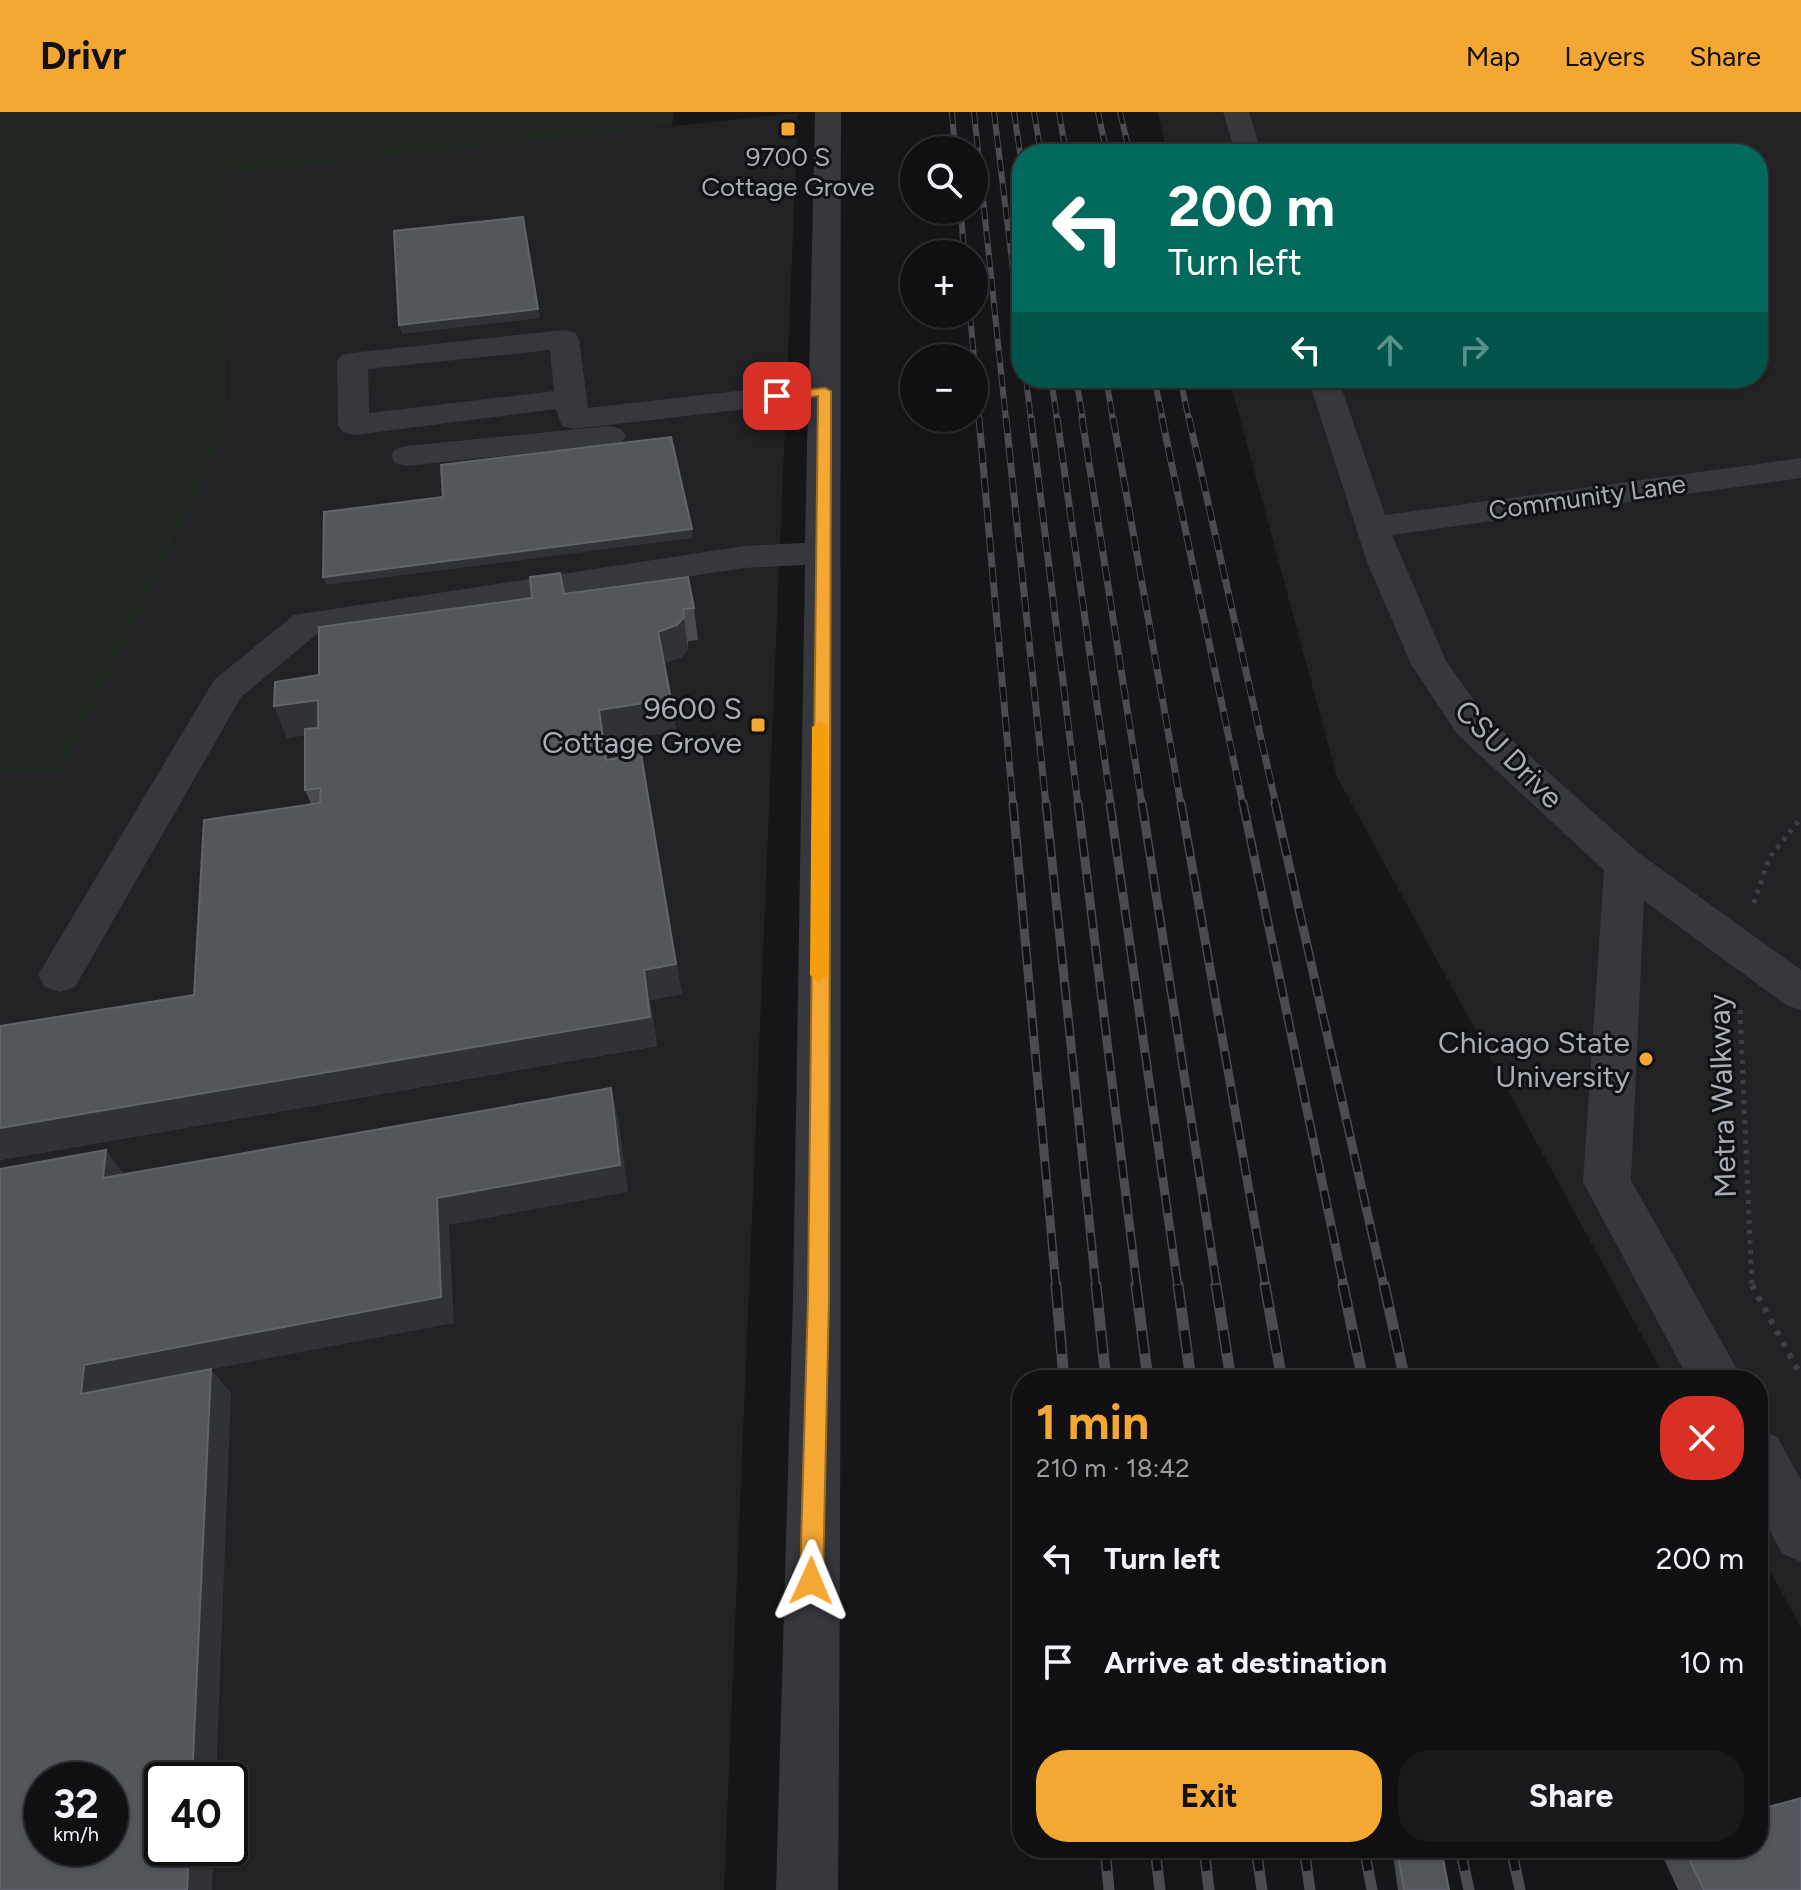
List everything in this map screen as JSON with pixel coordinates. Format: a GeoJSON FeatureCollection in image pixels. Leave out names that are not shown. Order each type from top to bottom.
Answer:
{"type":"FeatureCollection","features":[{"type":"Feature","properties":{"kind":"street"},"geometry":{"type":"LineString","coordinates":[[807,1890],[818,1298],[828,112]]}},
{"type":"Feature","properties":{"kind":"street"},"geometry":{"type":"LineString","coordinates":[[1236,112],[1246,144]]}},
{"type":"Feature","properties":{"kind":"street"},"geometry":{"type":"LineString","coordinates":[[571,398],[354,425],[352,362],[564,339],[571,398],[573,419],[825,391]]}},
{"type":"Feature","properties":{"kind":"street","name":"CSU Drive"},"geometry":{"type":"LineString","coordinates":[[1326,388],[1384,562],[1429,664],[1471,725],[1625,865],[1801,993]]}},
{"type":"Feature","properties":{"kind":"street"},"geometry":{"type":"LineString","coordinates":[[407,456],[672,430],[824,425]]}},
{"type":"Feature","properties":{"kind":"street","name":"Community Lane"},"geometry":{"type":"LineString","coordinates":[[1373,527],[1801,468]]}},
{"type":"Feature","properties":{"kind":"street"},"geometry":{"type":"LineString","coordinates":[[60,975],[227,689],[307,623],[744,557],[822,553]]}},
{"type":"Feature","properties":{"kind":"street"},"geometry":{"type":"LineString","coordinates":[[1625,865],[1607,1182],[1711,1370]]}},
{"type":"Feature","properties":{"kind":"street"},"geometry":{"type":"LineString","coordinates":[[1768,1473],[1801,1534]]}},
{"type":"Feature","properties":{"kind":"path","name":"Metra Walkway"},"geometry":{"type":"LineString","coordinates":[[1801,818],[1769,858],[1738,950],[1752,1287],[1801,1376]]}},
{"type":"Feature","properties":{"kind":"shaded area"},"geometry":{"type":"Polygon","coordinates":[[[0,112],[674,112],[672,126],[225,174],[228,429],[61,773],[0,773],[0,112]]]}},
{"type":"Feature","properties":{"kind":"shaded area","name":"Chicago State University"},"geometry":{"type":"Polygon","coordinates":[[[1157,112],[1801,112],[1801,1628],[1768,1567],[1768,1370],[1661,1370],[1337,777],[1232,388],[1768,388],[1768,144],[1165,144],[1157,112]]]}},
{"type":"Feature","properties":{"kind":"shaded area"},"geometry":{"type":"Polygon","coordinates":[[[798,113],[724,1890],[0,1890],[0,773],[61,773],[228,429],[225,173],[798,113]]]}},
{"type":"Feature","properties":{"kind":"building"},"geometry":{"type":"Polygon","coordinates":[[[523,217],[538,309],[399,325],[394,231],[523,217]]]}},
{"type":"Feature","properties":{"kind":"building"},"geometry":{"type":"Polygon","coordinates":[[[671,437],[692,529],[323,577],[324,512],[443,497],[441,465],[671,437]]]}},
{"type":"Feature","properties":{"kind":"building"},"geometry":{"type":"Polygon","coordinates":[[[560,573],[564,594],[688,577],[694,608],[683,609],[684,617],[677,625],[658,632],[671,699],[599,710],[606,760],[641,754],[676,964],[644,970],[650,1017],[0,1128],[0,1026],[194,995],[204,820],[320,803],[321,788],[305,790],[305,729],[318,728],[318,700],[274,706],[275,682],[319,675],[319,627],[532,598],[530,577],[560,573]]]}},
{"type":"Feature","properties":{"kind":"building"},"geometry":{"type":"Polygon","coordinates":[[[611,1088],[620,1165],[437,1198],[441,1297],[84,1365],[81,1394],[211,1369],[193,1762],[144,1762],[144,1866],[188,1866],[187,1890],[0,1890],[0,1169],[106,1150],[103,1178],[611,1088]]]}},
{"type":"Feature","properties":{"kind":"building"},"geometry":{"type":"Polygon","coordinates":[[[1801,1798],[1801,1890],[1704,1890],[1689,1858],[1768,1858],[1768,1807],[1801,1798]]]}},
{"type":"Feature","properties":{"kind":"building"},"geometry":{"type":"Polygon","coordinates":[[[1399,1858],[1443,1858],[1449,1890],[1404,1890],[1399,1858]]]}},
{"type":"Feature","properties":{"kind":"railway"},"geometry":{"type":"LineString","coordinates":[[952,112],[954,136]]}},
{"type":"Feature","properties":{"kind":"railway"},"geometry":{"type":"LineString","coordinates":[[974,112],[1006,420]]}},
{"type":"Feature","properties":{"kind":"railway"},"geometry":{"type":"LineString","coordinates":[[994,112],[1012,261]]}},
{"type":"Feature","properties":{"kind":"railway"},"geometry":{"type":"LineString","coordinates":[[1014,112],[1019,144]]}},
{"type":"Feature","properties":{"kind":"railway"},"geometry":{"type":"LineString","coordinates":[[1034,112],[1039,144]]}},
{"type":"Feature","properties":{"kind":"railway"},"geometry":{"type":"LineString","coordinates":[[1059,112],[1064,144]]}},
{"type":"Feature","properties":{"kind":"railway"},"geometry":{"type":"LineString","coordinates":[[1098,112],[1105,144]]}},
{"type":"Feature","properties":{"kind":"railway"},"geometry":{"type":"LineString","coordinates":[[1120,112],[1128,144]]}},
{"type":"Feature","properties":{"kind":"railway"},"geometry":{"type":"LineString","coordinates":[[962,224],[963,240]]}},
{"type":"Feature","properties":{"kind":"railway"},"geometry":{"type":"LineString","coordinates":[[971,328],[973,344]]}},
{"type":"Feature","properties":{"kind":"railway"},"geometry":{"type":"LineString","coordinates":[[1027,388],[1031,420]]}},
{"type":"Feature","properties":{"kind":"railway"},"geometry":{"type":"LineString","coordinates":[[1052,388],[1057,420]]}},
{"type":"Feature","properties":{"kind":"railway"},"geometry":{"type":"LineString","coordinates":[[1078,388],[1083,420]]}},
{"type":"Feature","properties":{"kind":"railway"},"geometry":{"type":"LineString","coordinates":[[1108,388],[1113,420]]}},
{"type":"Feature","properties":{"kind":"railway"},"geometry":{"type":"LineString","coordinates":[[1156,388],[1163,420]]}},
{"type":"Feature","properties":{"kind":"railway"},"geometry":{"type":"LineString","coordinates":[[1182,388],[1189,420]]}},
{"type":"Feature","properties":{"kind":"railway"},"geometry":{"type":"LineString","coordinates":[[1006,418],[1046,805]]}},
{"type":"Feature","properties":{"kind":"railway"},"geometry":{"type":"LineString","coordinates":[[1031,418],[1078,805]]}},
{"type":"Feature","properties":{"kind":"railway"},"geometry":{"type":"LineString","coordinates":[[1057,418],[1111,805]]}},
{"type":"Feature","properties":{"kind":"railway"},"geometry":{"type":"LineString","coordinates":[[1082,418],[1142,805]]}},
{"type":"Feature","properties":{"kind":"railway"},"geometry":{"type":"LineString","coordinates":[[1113,418],[1181,805]]}},
{"type":"Feature","properties":{"kind":"railway"},"geometry":{"type":"LineString","coordinates":[[1162,418],[1243,805]]}},
{"type":"Feature","properties":{"kind":"railway"},"geometry":{"type":"LineString","coordinates":[[1189,418],[1276,805]]}},
{"type":"Feature","properties":{"kind":"railway"},"geometry":{"type":"LineString","coordinates":[[980,432],[1013,805]]}},
{"type":"Feature","properties":{"kind":"railway"},"geometry":{"type":"LineString","coordinates":[[1013,803],[1056,1287]]}},
{"type":"Feature","properties":{"kind":"railway"},"geometry":{"type":"LineString","coordinates":[[1046,803],[1096,1287]]}},
{"type":"Feature","properties":{"kind":"railway"},"geometry":{"type":"LineString","coordinates":[[1078,803],[1137,1287]]}},
{"type":"Feature","properties":{"kind":"railway"},"geometry":{"type":"LineString","coordinates":[[1110,803],[1178,1287]]}},
{"type":"Feature","properties":{"kind":"railway"},"geometry":{"type":"LineString","coordinates":[[1142,803],[1217,1287]]}},
{"type":"Feature","properties":{"kind":"railway"},"geometry":{"type":"LineString","coordinates":[[1181,803],[1266,1287]]}},
{"type":"Feature","properties":{"kind":"railway"},"geometry":{"type":"LineString","coordinates":[[1243,803],[1344,1287]]}},
{"type":"Feature","properties":{"kind":"railway"},"geometry":{"type":"LineString","coordinates":[[1275,803],[1384,1287]]}},
{"type":"Feature","properties":{"kind":"railway"},"geometry":{"type":"LineString","coordinates":[[1056,1285],[1063,1370]]}},
{"type":"Feature","properties":{"kind":"railway"},"geometry":{"type":"LineString","coordinates":[[1096,1285],[1105,1370]]}},
{"type":"Feature","properties":{"kind":"railway"},"geometry":{"type":"LineString","coordinates":[[1136,1285],[1147,1370]]}},
{"type":"Feature","properties":{"kind":"railway"},"geometry":{"type":"LineString","coordinates":[[1178,1285],[1190,1370]]}},
{"type":"Feature","properties":{"kind":"railway"},"geometry":{"type":"LineString","coordinates":[[1216,1285],[1229,1370]]}},
{"type":"Feature","properties":{"kind":"railway"},"geometry":{"type":"LineString","coordinates":[[1265,1285],[1280,1370]]}},
{"type":"Feature","properties":{"kind":"railway"},"geometry":{"type":"LineString","coordinates":[[1343,1285],[1361,1370]]}},
{"type":"Feature","properties":{"kind":"railway"},"geometry":{"type":"LineString","coordinates":[[1384,1285],[1403,1370]]}},
{"type":"Feature","properties":{"kind":"railway"},"geometry":{"type":"LineString","coordinates":[[1106,1858],[1109,1890]]}},
{"type":"Feature","properties":{"kind":"railway"},"geometry":{"type":"LineString","coordinates":[[1156,1858],[1160,1890]]}},
{"type":"Feature","properties":{"kind":"railway"},"geometry":{"type":"LineString","coordinates":[[1205,1858],[1209,1890]]}},
{"type":"Feature","properties":{"kind":"railway"},"geometry":{"type":"LineString","coordinates":[[1257,1858],[1262,1890]]}},
{"type":"Feature","properties":{"kind":"railway"},"geometry":{"type":"LineString","coordinates":[[1305,1858],[1310,1890]]}},
{"type":"Feature","properties":{"kind":"railway"},"geometry":{"type":"LineString","coordinates":[[1366,1858],[1372,1890]]}},
{"type":"Feature","properties":{"kind":"railway"},"geometry":{"type":"LineString","coordinates":[[1462,1858],[1469,1890]]}},
{"type":"Feature","properties":{"kind":"railway"},"geometry":{"type":"LineString","coordinates":[[1513,1858],[1520,1890]]}},
{"type":"Feature","properties":{"kind":"slow traffic"},"geometry":{"type":"LineString","coordinates":[[819,975],[820,727]]}},
{"type":"Feature","properties":{"kind":"place","name":"9700 S Cottage Grove"},"geometry":{"type":"Point","coordinates":[788,129]}},
{"type":"Feature","properties":{"kind":"place","name":"9600 S Cottage Grove"},"geometry":{"type":"Point","coordinates":[758,725]}},
{"type":"Feature","properties":{"kind":"place","name":"Chicago State University"},"geometry":{"type":"Point","coordinates":[1646,1059]}},
{"type":"Feature","properties":{"kind":"route"},"geometry":{"type":"LineString","coordinates":[[777,396],[825,391],[820,724],[818,1298],[811,1581]]}}]}
